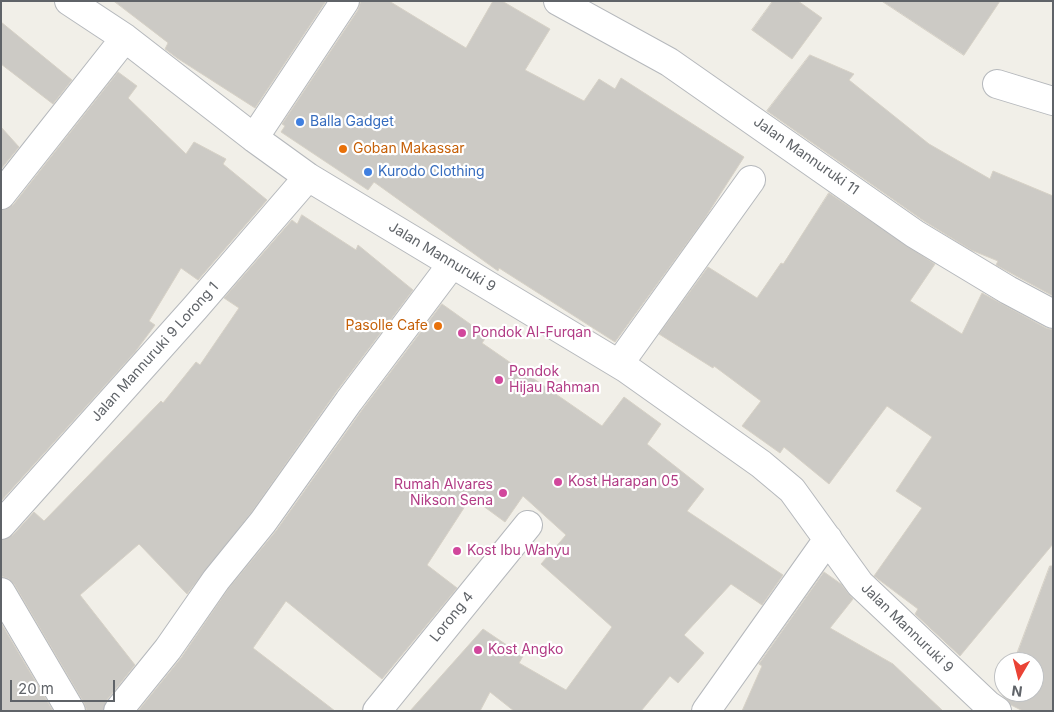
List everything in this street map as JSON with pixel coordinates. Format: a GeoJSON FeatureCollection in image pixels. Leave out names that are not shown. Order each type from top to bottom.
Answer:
{"type":"FeatureCollection","features":[{"type":"Feature","properties":{"kind":"street","name":"Jalan Mannuruki 9"},"geometry":{"type":"LineString","coordinates":[[69,1],[125,38],[254,138],[308,177],[619,364],[704,421],[761,464],[792,490],[860,584],[990,709]]}},
{"type":"Feature","properties":{"kind":"street"},"geometry":{"type":"LineString","coordinates":[[254,138],[345,1]]}},
{"type":"Feature","properties":{"kind":"street","name":"Jalan Mannuruki 11"},"geometry":{"type":"LineString","coordinates":[[558,1],[602,11],[670,62],[915,234],[1008,290],[1053,314]]}},
{"type":"Feature","properties":{"kind":"street"},"geometry":{"type":"LineString","coordinates":[[1,195],[125,38]]}},
{"type":"Feature","properties":{"kind":"street"},"geometry":{"type":"LineString","coordinates":[[997,84],[1053,101]]}},
{"type":"Feature","properties":{"kind":"street","name":"Jalan Mannuruki 9 Lorong 1"},"geometry":{"type":"LineString","coordinates":[[1,525],[195,308],[308,177]]}},
{"type":"Feature","properties":{"kind":"street"},"geometry":{"type":"LineString","coordinates":[[619,364],[751,180]]}},
{"type":"Feature","properties":{"kind":"street"},"geometry":{"type":"LineString","coordinates":[[118,711],[168,648],[216,580],[263,522],[452,264]]}},
{"type":"Feature","properties":{"kind":"street","name":"Lorong 4"},"geometry":{"type":"LineString","coordinates":[[378,711],[528,525]]}},
{"type":"Feature","properties":{"kind":"street"},"geometry":{"type":"LineString","coordinates":[[706,711],[828,539]]}},
{"type":"Feature","properties":{"kind":"street"},"geometry":{"type":"LineString","coordinates":[[1,592],[71,711]]}},
{"type":"Feature","properties":{"kind":"building"},"geometry":{"type":"Polygon","coordinates":[[[114,1],[326,1],[255,108],[165,49],[168,43],[114,1]]]}},
{"type":"Feature","properties":{"kind":"building"},"geometry":{"type":"Polygon","coordinates":[[[361,1],[389,1],[466,48],[493,1],[502,1],[550,29],[525,70],[584,101],[599,79],[615,89],[621,78],[744,157],[703,221],[615,342],[499,268],[498,271],[374,182],[368,190],[281,132],[285,126],[282,124],[358,10],[361,1]]]}},
{"type":"Feature","properties":{"kind":"building"},"geometry":{"type":"Polygon","coordinates":[[[773,1],[798,1],[822,18],[792,59],[752,30],[773,1]]]}},
{"type":"Feature","properties":{"kind":"building"},"geometry":{"type":"Polygon","coordinates":[[[882,1],[1000,1],[964,55],[882,1]]]}},
{"type":"Feature","properties":{"kind":"building"},"geometry":{"type":"Polygon","coordinates":[[[1,22],[72,80],[53,104],[1,64],[1,22]]]}},
{"type":"Feature","properties":{"kind":"building"},"geometry":{"type":"Polygon","coordinates":[[[810,55],[854,74],[849,80],[929,144],[990,179],[993,171],[1053,196],[1053,296],[996,265],[998,261],[971,250],[924,221],[767,111],[810,55]]]}},
{"type":"Feature","properties":{"kind":"building"},"geometry":{"type":"Polygon","coordinates":[[[118,72],[137,86],[128,98],[186,154],[194,142],[226,159],[223,164],[267,200],[198,280],[181,268],[149,321],[155,325],[135,352],[1,501],[1,210],[13,205],[118,72]]]}},
{"type":"Feature","properties":{"kind":"building"},"geometry":{"type":"Polygon","coordinates":[[[1,127],[19,147],[1,169],[1,127]]]}},
{"type":"Feature","properties":{"kind":"building"},"geometry":{"type":"Polygon","coordinates":[[[829,193],[935,264],[910,301],[962,334],[982,293],[1053,330],[1053,544],[960,656],[915,614],[918,609],[874,576],[922,508],[896,491],[932,437],[887,406],[829,484],[784,447],[780,453],[742,426],[761,401],[714,366],[713,368],[659,334],[708,267],[757,298],[781,263],[783,264],[829,193]]]}},
{"type":"Feature","properties":{"kind":"building"},"geometry":{"type":"Polygon","coordinates":[[[302,215],[356,250],[358,245],[413,290],[336,392],[251,513],[187,594],[139,544],[80,595],[135,665],[106,701],[103,711],[87,711],[14,584],[9,579],[1,576],[1,540],[13,535],[34,512],[44,521],[161,401],[163,403],[196,362],[200,365],[239,308],[224,298],[292,220],[297,224],[302,215]]]}},
{"type":"Feature","properties":{"kind":"building"},"geometry":{"type":"Polygon","coordinates":[[[442,304],[487,336],[482,343],[602,426],[624,397],[661,424],[647,444],[704,489],[687,511],[783,575],[762,605],[731,584],[684,635],[704,653],[678,683],[670,676],[641,711],[514,711],[490,692],[480,711],[410,711],[483,629],[523,656],[519,663],[566,690],[612,627],[541,564],[566,535],[523,496],[505,522],[471,497],[427,565],[457,588],[382,679],[286,601],[253,648],[335,711],[138,711],[181,658],[228,589],[276,531],[362,410],[442,304]]]}},
{"type":"Feature","properties":{"kind":"building"},"geometry":{"type":"Polygon","coordinates":[[[1050,566],[1053,566],[1053,711],[1023,711],[1008,702],[1044,702],[1044,652],[1018,652],[1050,566]]]}},
{"type":"Feature","properties":{"kind":"building"},"geometry":{"type":"Polygon","coordinates":[[[824,572],[841,584],[853,599],[830,628],[893,664],[943,711],[742,711],[762,666],[759,664],[824,572]]]}},
{"type":"Feature","properties":{"kind":"building"},"geometry":{"type":"Polygon","coordinates":[[[1,623],[53,711],[1,711],[1,623]]]}},
{"type":"Feature","properties":{"kind":"place","name":"Balla Gadget"},"geometry":{"type":"Point","coordinates":[300,122]}},
{"type":"Feature","properties":{"kind":"place","name":"Goban Makassar"},"geometry":{"type":"Point","coordinates":[343,149]}},
{"type":"Feature","properties":{"kind":"place","name":"Kurodo Clothing"},"geometry":{"type":"Point","coordinates":[368,172]}},
{"type":"Feature","properties":{"kind":"place","name":"Pasolle Cafe"},"geometry":{"type":"Point","coordinates":[438,326]}},
{"type":"Feature","properties":{"kind":"place","name":"Pondok Al-Furqan"},"geometry":{"type":"Point","coordinates":[462,333]}},
{"type":"Feature","properties":{"kind":"place","name":"Pondok Hijau Rahman"},"geometry":{"type":"Point","coordinates":[499,380]}},
{"type":"Feature","properties":{"kind":"place","name":"Kost Harapan 05"},"geometry":{"type":"Point","coordinates":[558,482]}},
{"type":"Feature","properties":{"kind":"place","name":"Rumah Alvares Nikson Sena"},"geometry":{"type":"Point","coordinates":[503,493]}},
{"type":"Feature","properties":{"kind":"place","name":"Kost Ibu Wahyu"},"geometry":{"type":"Point","coordinates":[457,551]}},
{"type":"Feature","properties":{"kind":"place","name":"Kost Angko"},"geometry":{"type":"Point","coordinates":[478,650]}}]}
